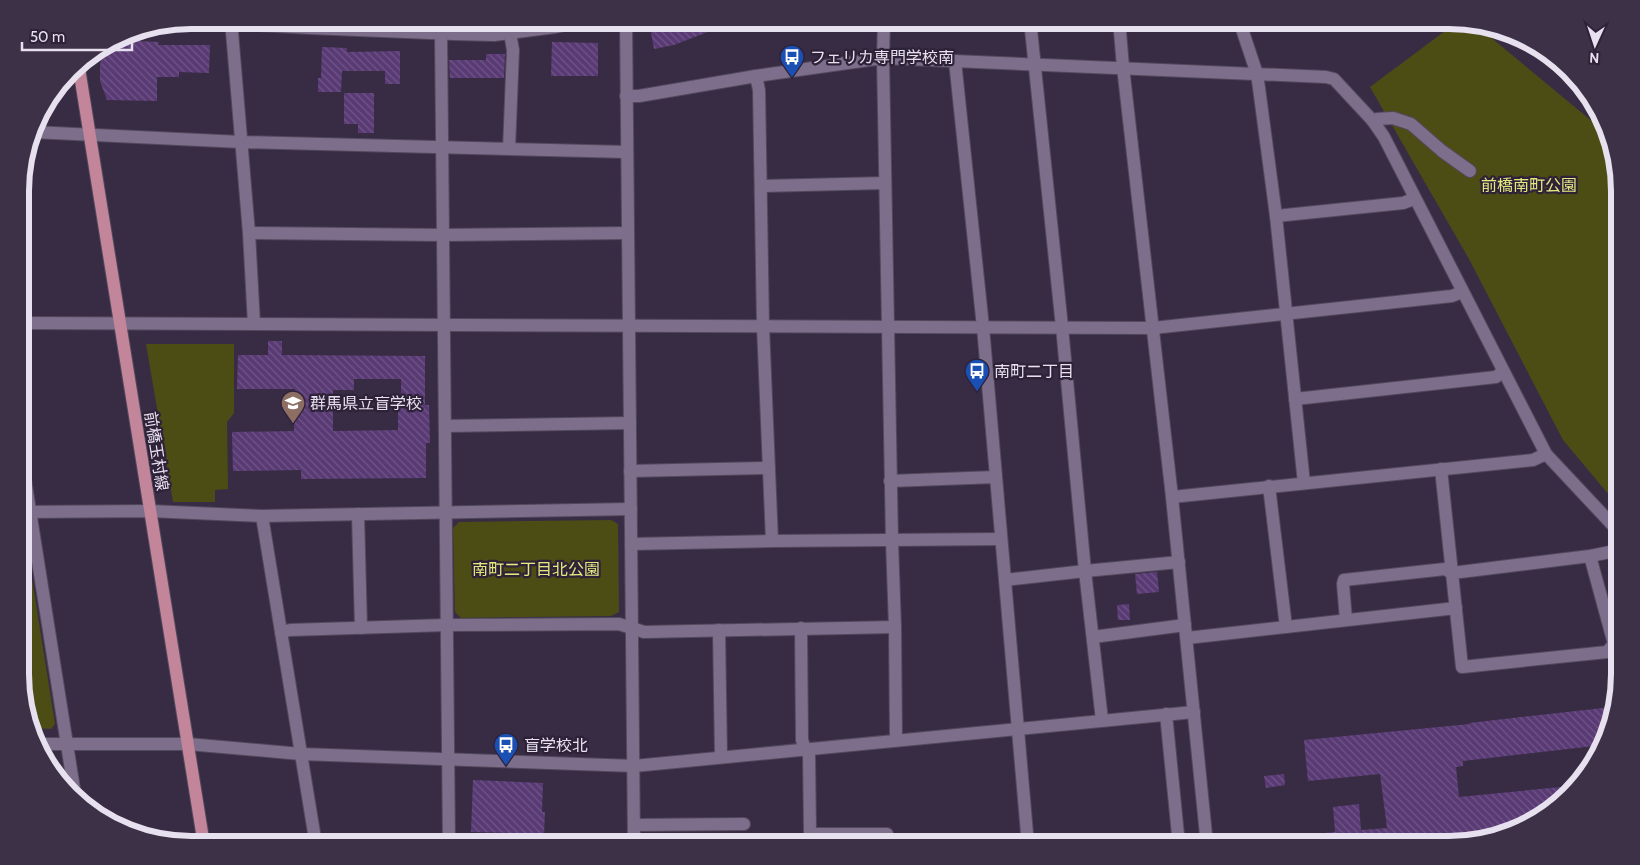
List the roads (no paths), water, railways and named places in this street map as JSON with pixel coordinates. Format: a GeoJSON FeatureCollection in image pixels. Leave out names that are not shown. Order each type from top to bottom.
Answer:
{"type":"FeatureCollection","features":[{"type":"Feature","properties":{"kind":"main road","name":"前橋玉村線"},"geometry":{"type":"LineString","coordinates":[[80,73],[203,836]]}},
{"type":"Feature","properties":{"kind":"street"},"geometry":{"type":"LineString","coordinates":[[232,29],[249,233],[254,324]]}},
{"type":"Feature","properties":{"kind":"street"},"geometry":{"type":"LineString","coordinates":[[376,29],[441,34],[494,34],[541,29]]}},
{"type":"Feature","properties":{"kind":"street"},"geometry":{"type":"LineString","coordinates":[[626,29],[634,836]]}},
{"type":"Feature","properties":{"kind":"street"},"geometry":{"type":"LineString","coordinates":[[884,29],[887,326],[896,740]]}},
{"type":"Feature","properties":{"kind":"street"},"geometry":{"type":"LineString","coordinates":[[1031,29],[1085,570],[1102,720]]}},
{"type":"Feature","properties":{"kind":"street"},"geometry":{"type":"LineString","coordinates":[[1120,29],[1172,497],[1206,836]]}},
{"type":"Feature","properties":{"kind":"street"},"geometry":{"type":"LineString","coordinates":[[1242,29],[1257,74],[1276,216],[1304,483]]}},
{"type":"Feature","properties":{"kind":"street"},"geometry":{"type":"LineString","coordinates":[[510,33],[512,50],[510,149]]}},
{"type":"Feature","properties":{"kind":"street"},"geometry":{"type":"LineString","coordinates":[[441,34],[449,836]]}},
{"type":"Feature","properties":{"kind":"street"},"geometry":{"type":"LineString","coordinates":[[626,96],[639,96],[756,76],[883,58],[1326,77],[1334,79],[1373,121],[1384,137],[1414,200],[1546,454],[1611,523]]}},
{"type":"Feature","properties":{"kind":"street"},"geometry":{"type":"LineString","coordinates":[[955,61],[983,327],[1027,836]]}},
{"type":"Feature","properties":{"kind":"street"},"geometry":{"type":"LineString","coordinates":[[756,76],[759,90],[763,326],[772,541]]}},
{"type":"Feature","properties":{"kind":"street"},"geometry":{"type":"LineString","coordinates":[[1373,121],[1393,118],[1411,124],[1442,151],[1470,171]]}},
{"type":"Feature","properties":{"kind":"street"},"geometry":{"type":"LineString","coordinates":[[39,132],[241,142],[627,152]]}},
{"type":"Feature","properties":{"kind":"street"},"geometry":{"type":"LineString","coordinates":[[760,186],[885,183]]}},
{"type":"Feature","properties":{"kind":"street"},"geometry":{"type":"LineString","coordinates":[[1276,216],[1414,200]]}},
{"type":"Feature","properties":{"kind":"street"},"geometry":{"type":"LineString","coordinates":[[249,233],[628,233]]}},
{"type":"Feature","properties":{"kind":"street"},"geometry":{"type":"LineString","coordinates":[[29,323],[1153,328],[1452,296],[1462,292]]}},
{"type":"Feature","properties":{"kind":"street"},"geometry":{"type":"LineString","coordinates":[[1295,399],[1496,377],[1504,372]]}},
{"type":"Feature","properties":{"kind":"street"},"geometry":{"type":"LineString","coordinates":[[445,426],[630,423]]}},
{"type":"Feature","properties":{"kind":"street"},"geometry":{"type":"LineString","coordinates":[[1172,497],[1533,460],[1546,454]]}},
{"type":"Feature","properties":{"kind":"street"},"geometry":{"type":"LineString","coordinates":[[630,471],[769,468]]}},
{"type":"Feature","properties":{"kind":"street"},"geometry":{"type":"LineString","coordinates":[[1441,469],[1462,667],[1607,652],[1611,647]]}},
{"type":"Feature","properties":{"kind":"street"},"geometry":{"type":"LineString","coordinates":[[890,481],[996,477]]}},
{"type":"Feature","properties":{"kind":"street"},"geometry":{"type":"LineString","coordinates":[[1269,486],[1286,627]]}},
{"type":"Feature","properties":{"kind":"street"},"geometry":{"type":"LineString","coordinates":[[29,512],[150,512],[262,516],[631,509]]}},
{"type":"Feature","properties":{"kind":"street"},"geometry":{"type":"LineString","coordinates":[[358,514],[360,628]]}},
{"type":"Feature","properties":{"kind":"street"},"geometry":{"type":"LineString","coordinates":[[262,516],[315,836]]}},
{"type":"Feature","properties":{"kind":"street"},"geometry":{"type":"LineString","coordinates":[[29,529],[75,788]]}},
{"type":"Feature","properties":{"kind":"street"},"geometry":{"type":"LineString","coordinates":[[631,544],[1001,539]]}},
{"type":"Feature","properties":{"kind":"street"},"geometry":{"type":"LineString","coordinates":[[1346,620],[1344,580],[1445,569],[1452,573],[1611,552]]}},
{"type":"Feature","properties":{"kind":"street"},"geometry":{"type":"LineString","coordinates":[[1590,556],[1611,633]]}},
{"type":"Feature","properties":{"kind":"street"},"geometry":{"type":"LineString","coordinates":[[1005,580],[1085,570],[1178,562]]}},
{"type":"Feature","properties":{"kind":"street"},"geometry":{"type":"LineString","coordinates":[[1186,638],[1456,608]]}},
{"type":"Feature","properties":{"kind":"street"},"geometry":{"type":"LineString","coordinates":[[281,632],[290,630],[446,625],[619,624],[644,632],[895,626]]}},
{"type":"Feature","properties":{"kind":"street"},"geometry":{"type":"LineString","coordinates":[[1093,637],[1185,625]]}},
{"type":"Feature","properties":{"kind":"street"},"geometry":{"type":"LineString","coordinates":[[801,628],[802,740],[809,754],[810,832],[815,834],[887,834]]}},
{"type":"Feature","properties":{"kind":"street"},"geometry":{"type":"LineString","coordinates":[[719,630],[722,757]]}},
{"type":"Feature","properties":{"kind":"street"},"geometry":{"type":"LineString","coordinates":[[44,744],[188,744],[302,754],[634,766],[1194,712]]}},
{"type":"Feature","properties":{"kind":"street"},"geometry":{"type":"LineString","coordinates":[[1166,714],[1178,836]]}},
{"type":"Feature","properties":{"kind":"street"},"geometry":{"type":"LineString","coordinates":[[634,825],[744,824]]}},
{"type":"Feature","properties":{"kind":"place","name":"フェリカ専門学校南"},"geometry":{"type":"Point","coordinates":[792,78]}},
{"type":"Feature","properties":{"kind":"place","name":"南町二丁目"},"geometry":{"type":"Point","coordinates":[977,392]}},
{"type":"Feature","properties":{"kind":"place","name":"群馬県立盲学校"},"geometry":{"type":"Point","coordinates":[293,424]}},
{"type":"Feature","properties":{"kind":"place","name":"盲学校北"},"geometry":{"type":"Point","coordinates":[506,766]}},
{"type":"Feature","properties":{"kind":"park label","name":"前橋南町公園"},"geometry":{"type":"Point","coordinates":[1529,185]}},
{"type":"Feature","properties":{"kind":"park label","name":"南町二丁目北公園"},"geometry":{"type":"Point","coordinates":[536,569]}}]}
